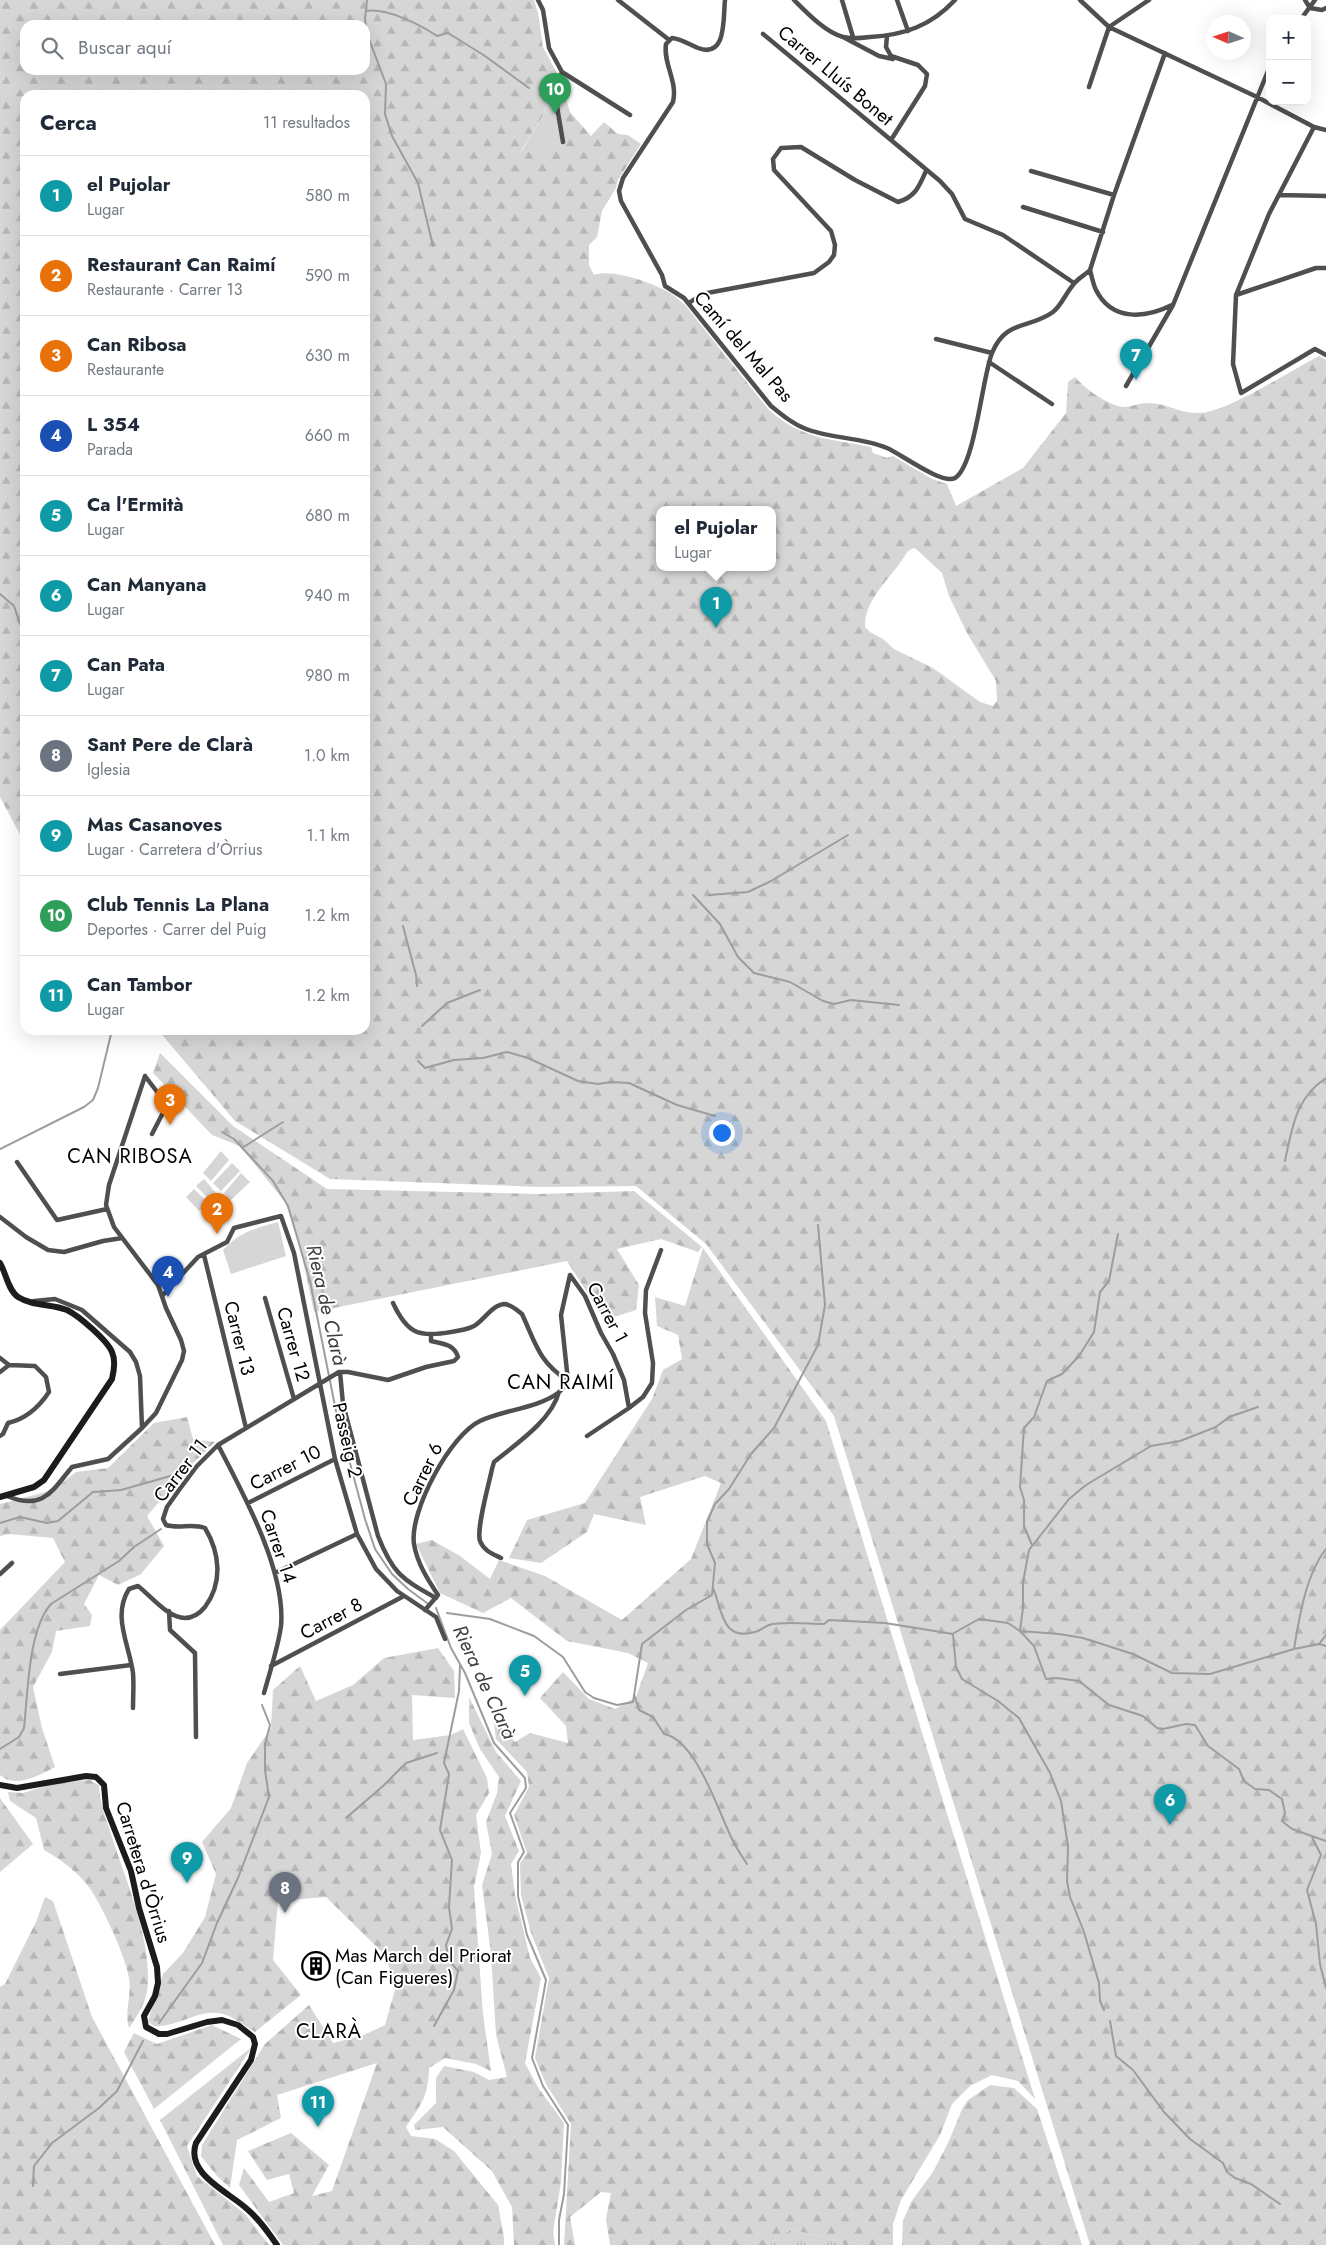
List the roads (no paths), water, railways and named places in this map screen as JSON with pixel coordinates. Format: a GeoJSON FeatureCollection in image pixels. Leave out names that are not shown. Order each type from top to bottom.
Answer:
{"type":"FeatureCollection","features":[{"type":"Feature","properties":{"kind":"street"},"geometry":{"type":"LineString","coordinates":[[538,0],[543,10],[549,48],[562,72],[630,115]]}},
{"type":"Feature","properties":{"kind":"street"},"geometry":{"type":"LineString","coordinates":[[618,0],[668,39],[676,38],[698,48],[713,50],[720,42],[724,0]]}},
{"type":"Feature","properties":{"kind":"street"},"geometry":{"type":"LineString","coordinates":[[794,0],[813,19],[858,47],[878,56],[900,60]]}},
{"type":"Feature","properties":{"kind":"street"},"geometry":{"type":"LineString","coordinates":[[842,0],[853,37]]}},
{"type":"Feature","properties":{"kind":"street"},"geometry":{"type":"LineString","coordinates":[[897,0],[908,32]]}},
{"type":"Feature","properties":{"kind":"street"},"geometry":{"type":"LineString","coordinates":[[842,37],[887,36],[908,32],[940,15],[955,0]]}},
{"type":"Feature","properties":{"kind":"street"},"geometry":{"type":"LineString","coordinates":[[1080,0],[1109,27],[1258,97],[1314,127],[1326,130]]}},
{"type":"Feature","properties":{"kind":"street"},"geometry":{"type":"LineString","coordinates":[[1089,87],[1109,27],[1149,0]]}},
{"type":"Feature","properties":{"kind":"street"},"geometry":{"type":"LineString","coordinates":[[1305,0],[1310,8],[1322,10],[1326,8]]}},
{"type":"Feature","properties":{"kind":"street"},"geometry":{"type":"LineString","coordinates":[[1305,15],[1315,0]]}},
{"type":"Feature","properties":{"kind":"street","name":"Carrer Lluís Bonet"},"geometry":{"type":"LineString","coordinates":[[763,34],[940,181],[952,194],[965,219],[1002,235],[1074,283]]}},
{"type":"Feature","properties":{"kind":"street"},"geometry":{"type":"LineString","coordinates":[[887,36],[886,47],[891,56],[918,66],[927,74],[925,86],[891,140]]}},
{"type":"Feature","properties":{"kind":"street","name":"Camí del Mal Pas"},"geometry":{"type":"LineString","coordinates":[[668,39],[666,54],[676,93],[673,102],[623,178],[619,191],[622,201],[662,274],[665,286],[674,290],[689,303],[771,406],[804,428],[815,432],[862,440],[881,446],[903,456],[931,474],[947,480],[960,474],[966,463],[992,352],[1008,330],[1053,312],[1074,283],[1090,270]]}},
{"type":"Feature","properties":{"kind":"street"},"geometry":{"type":"LineString","coordinates":[[1165,53],[1114,195],[1090,270],[1096,290],[1111,308],[1128,315],[1142,316],[1159,312],[1174,305]]}},
{"type":"Feature","properties":{"kind":"street"},"geometry":{"type":"LineString","coordinates":[[562,72],[555,95],[563,142]]}},
{"type":"Feature","properties":{"kind":"street"},"geometry":{"type":"LineString","coordinates":[[1126,386],[1174,305],[1266,76]]}},
{"type":"Feature","properties":{"kind":"street"},"geometry":{"type":"LineString","coordinates":[[1314,127],[1269,214],[1236,295],[1233,364],[1241,393],[1315,348],[1326,355]]}},
{"type":"Feature","properties":{"kind":"street"},"geometry":{"type":"LineString","coordinates":[[689,303],[702,294],[814,273],[828,262],[834,254],[835,245],[831,231],[774,170],[773,159],[781,148],[801,146],[855,180],[898,202],[910,198],[926,171]]}},
{"type":"Feature","properties":{"kind":"street"},"geometry":{"type":"LineString","coordinates":[[1031,171],[1114,195]]}},
{"type":"Feature","properties":{"kind":"street"},"geometry":{"type":"LineString","coordinates":[[1280,195],[1326,196]]}},
{"type":"Feature","properties":{"kind":"street"},"geometry":{"type":"LineString","coordinates":[[1023,207],[1103,232]]}},
{"type":"Feature","properties":{"kind":"street"},"geometry":{"type":"LineString","coordinates":[[1236,295],[1316,268],[1326,268]]}},
{"type":"Feature","properties":{"kind":"street"},"geometry":{"type":"LineString","coordinates":[[936,339],[992,352]]}},
{"type":"Feature","properties":{"kind":"street"},"geometry":{"type":"LineString","coordinates":[[989,362],[1052,404]]}},
{"type":"Feature","properties":{"kind":"street"},"geometry":{"type":"LineString","coordinates":[[3,1496],[34,1500],[46,1497],[55,1490],[72,1467],[108,1459],[156,1413],[184,1351],[158,1285],[114,1227],[107,1210],[108,1185],[145,1076],[167,1104],[152,1134]]}},
{"type":"Feature","properties":{"kind":"street"},"geometry":{"type":"LineString","coordinates":[[17,1162],[57,1220],[107,1210]]}},
{"type":"Feature","properties":{"kind":"street","name":"Passeig 2"},"geometry":{"type":"LineString","coordinates":[[204,1255],[227,1242],[234,1228],[282,1216],[294,1254],[335,1459],[357,1534],[376,1569],[404,1596],[436,1617],[445,1639]]}},
{"type":"Feature","properties":{"kind":"street"},"geometry":{"type":"LineString","coordinates":[[0,1217],[26,1237],[48,1250],[64,1252],[103,1241],[122,1238]]}},
{"type":"Feature","properties":{"kind":"street","name":"Carrer 1"},"geometry":{"type":"LineString","coordinates":[[587,1436],[643,1397],[652,1383],[653,1363],[646,1313],[646,1290],[661,1250]]}},
{"type":"Feature","properties":{"kind":"street"},"geometry":{"type":"LineString","coordinates":[[162,1296],[190,1264],[198,1257],[204,1255]]}},
{"type":"Feature","properties":{"kind":"street","name":"Carrer 13"},"geometry":{"type":"LineString","coordinates":[[204,1255],[246,1428]]}},
{"type":"Feature","properties":{"kind":"street"},"geometry":{"type":"LineString","coordinates":[[0,1263],[17,1296],[30,1302],[66,1310],[82,1321],[110,1348],[114,1358],[112,1379],[49,1475],[34,1487],[3,1496]]}},
{"type":"Feature","properties":{"kind":"street","name":"Carrer 1"},"geometry":{"type":"LineString","coordinates":[[568,1381],[561,1315],[570,1276],[585,1296],[601,1333],[613,1354],[624,1380],[629,1408]]}},
{"type":"Feature","properties":{"kind":"street","name":"Carrer 12"},"geometry":{"type":"LineString","coordinates":[[265,1298],[294,1399]]}},
{"type":"Feature","properties":{"kind":"street"},"geometry":{"type":"LineString","coordinates":[[30,1302],[55,1299],[82,1310],[130,1352],[136,1362],[140,1376],[142,1428]]}},
{"type":"Feature","properties":{"kind":"street"},"geometry":{"type":"LineString","coordinates":[[393,1303],[400,1318],[408,1328],[417,1334],[469,1329],[476,1326],[495,1308],[505,1304],[516,1308],[522,1314],[544,1361],[551,1370],[568,1381],[559,1392],[556,1402],[533,1430],[494,1462],[480,1530],[480,1542],[487,1551],[501,1558]]}},
{"type":"Feature","properties":{"kind":"street"},"geometry":{"type":"LineString","coordinates":[[425,1610],[436,1598],[403,1579],[386,1556],[378,1536],[343,1404],[340,1372],[388,1380],[426,1367],[454,1361],[458,1357],[456,1350],[449,1345],[431,1341],[430,1334]]}},
{"type":"Feature","properties":{"kind":"street"},"geometry":{"type":"LineString","coordinates":[[0,1358],[9,1365],[35,1366],[46,1377],[48,1392],[39,1407],[16,1421],[8,1423],[4,1434],[0,1436]]}},
{"type":"Feature","properties":{"kind":"street"},"geometry":{"type":"LineString","coordinates":[[0,1372],[9,1365]]}},
{"type":"Feature","properties":{"kind":"street","name":"Carrer 11"},"geometry":{"type":"LineString","coordinates":[[133,1708],[131,1665],[122,1627],[121,1612],[129,1589],[138,1586],[169,1611],[184,1618],[194,1617],[209,1601],[219,1578],[213,1546],[205,1528],[200,1526],[171,1527],[166,1525],[163,1519],[167,1507],[197,1466],[218,1445],[340,1372]]}},
{"type":"Feature","properties":{"kind":"street","name":"Carrer 6"},"geometry":{"type":"LineString","coordinates":[[436,1598],[438,1595],[424,1574],[414,1543],[416,1520],[443,1458],[460,1435],[479,1421],[559,1392]]}},
{"type":"Feature","properties":{"kind":"street","name":"Carrer 14"},"geometry":{"type":"LineString","coordinates":[[218,1445],[248,1503],[275,1573],[280,1599],[281,1625],[264,1692]]}},
{"type":"Feature","properties":{"kind":"street","name":"Carrer 10"},"geometry":{"type":"LineString","coordinates":[[248,1503],[335,1459]]}},
{"type":"Feature","properties":{"kind":"street"},"geometry":{"type":"LineString","coordinates":[[275,1573],[357,1534]]}},
{"type":"Feature","properties":{"kind":"street"},"geometry":{"type":"LineString","coordinates":[[0,1574],[12,1563]]}},
{"type":"Feature","properties":{"kind":"street","name":"Carrer 8"},"geometry":{"type":"LineString","coordinates":[[272,1666],[404,1596]]}},
{"type":"Feature","properties":{"kind":"street"},"geometry":{"type":"LineString","coordinates":[[169,1611],[170,1630],[195,1653],[196,1737]]}},
{"type":"Feature","properties":{"kind":"street"},"geometry":{"type":"LineString","coordinates":[[60,1674],[131,1665]]}},
{"type":"Feature","properties":{"kind":"street","name":"Carretera d'Òrrius"},"geometry":{"type":"LineString","coordinates":[[0,1785],[16,1788],[57,1780],[92,1776],[104,1785],[106,1808],[135,1882],[139,1908],[157,1967],[158,1983],[155,1996],[144,2016],[146,2027],[159,2034],[167,2034],[207,2022],[222,2020],[238,2025],[253,2037],[255,2044],[251,2060],[196,2144],[195,2164],[208,2178],[246,2207],[258,2219],[277,2245]]}},
{"type":"Feature","properties":{"kind":"waterway"},"geometry":{"type":"LineString","coordinates":[[365,20],[367,0]]}},
{"type":"Feature","properties":{"kind":"waterway"},"geometry":{"type":"LineString","coordinates":[[366,11],[393,14],[437,36],[448,33],[485,56],[529,88]]}},
{"type":"Feature","properties":{"kind":"waterway"},"geometry":{"type":"LineString","coordinates":[[370,42],[386,84],[385,114],[392,136],[418,183],[433,246]]}},
{"type":"Feature","properties":{"kind":"waterway"},"geometry":{"type":"LineString","coordinates":[[0,594],[14,606],[20,624]]}},
{"type":"Feature","properties":{"kind":"waterway"},"geometry":{"type":"LineString","coordinates":[[709,895],[748,892],[771,881],[848,835]]}},
{"type":"Feature","properties":{"kind":"waterway"},"geometry":{"type":"LineString","coordinates":[[693,895],[720,924],[738,957],[754,973],[790,982],[823,1001],[834,1004],[851,1000],[899,1005]]}},
{"type":"Feature","properties":{"kind":"waterway"},"geometry":{"type":"LineString","coordinates":[[403,926],[416,975],[417,986]]}},
{"type":"Feature","properties":{"kind":"waterway"},"geometry":{"type":"LineString","coordinates":[[422,1026],[447,1003],[480,990]]}},
{"type":"Feature","properties":{"kind":"waterway"},"geometry":{"type":"LineString","coordinates":[[0,1149],[84,1107],[93,1100],[98,1088],[111,1035]]}},
{"type":"Feature","properties":{"kind":"waterway"},"geometry":{"type":"LineString","coordinates":[[418,1061],[425,1068],[454,1060],[483,1058],[507,1052],[528,1058],[578,1081],[598,1084],[611,1082],[629,1083],[677,1105],[715,1116]]}},
{"type":"Feature","properties":{"kind":"waterway"},"geometry":{"type":"LineString","coordinates":[[1285,1161],[1297,1114],[1308,1094],[1326,1078]]}},
{"type":"Feature","properties":{"kind":"waterway"},"geometry":{"type":"LineString","coordinates":[[242,1148],[283,1122]]}},
{"type":"Feature","properties":{"kind":"waterway","name":"Riera de Clarà"},"geometry":{"type":"LineString","coordinates":[[222,1132],[234,1139],[273,1181],[288,1206],[310,1281],[336,1411],[375,1549],[392,1574],[427,1603]]}},
{"type":"Feature","properties":{"kind":"waterway"},"geometry":{"type":"LineString","coordinates":[[447,1613],[490,1619],[534,1636],[563,1657],[585,1692],[594,1698],[617,1705],[633,1702],[642,1644],[686,1610],[712,1595],[715,1563],[707,1544],[707,1522],[715,1504],[729,1489],[751,1454],[774,1428],[818,1345],[825,1305],[818,1225]]}},
{"type":"Feature","properties":{"kind":"waterway"},"geometry":{"type":"LineString","coordinates":[[1032,1545],[1024,1526],[1024,1500],[1020,1487],[1024,1428],[1034,1417],[1047,1381],[1062,1374],[1079,1356],[1094,1332],[1100,1292],[1109,1281],[1118,1234]]}},
{"type":"Feature","properties":{"kind":"waterway"},"geometry":{"type":"LineString","coordinates":[[1258,1407],[1229,1417],[1216,1427],[1180,1441],[1151,1446],[1086,1485],[1069,1499],[1029,1550],[1023,1582],[1023,1608],[1020,1631],[1034,1646],[1046,1679],[1057,1678],[1079,1681],[1109,1705],[1143,1716],[1157,1728],[1163,1729],[1186,1724],[1195,1725],[1208,1746],[1239,1769],[1244,1781],[1255,1789],[1269,1790],[1282,1799],[1285,1813],[1282,1821],[1292,1829],[1326,1841]]}},
{"type":"Feature","properties":{"kind":"waterway"},"geometry":{"type":"LineString","coordinates":[[0,1523],[20,1517],[47,1523],[58,1521],[93,1492],[121,1490],[188,1471]]}},
{"type":"Feature","properties":{"kind":"waterway"},"geometry":{"type":"LineString","coordinates":[[0,1749],[19,1737],[24,1728],[33,1645],[43,1615],[51,1604],[119,1561],[134,1547],[161,1529]]}},
{"type":"Feature","properties":{"kind":"waterway"},"geometry":{"type":"LineString","coordinates":[[1294,1649],[1308,1583],[1319,1559],[1326,1549]]}},
{"type":"Feature","properties":{"kind":"waterway"},"geometry":{"type":"LineString","coordinates":[[713,1588],[721,1613],[729,1628],[744,1634],[774,1624],[824,1624],[829,1620],[885,1623],[953,1634],[956,1667],[962,1679],[998,1701],[1019,1718],[1050,1773],[1061,1801],[1068,1846],[1067,1881],[1070,1897],[1084,1932],[1099,1983],[1100,2001],[1104,2010]]}},
{"type":"Feature","properties":{"kind":"waterway","name":"Riera de Clarà"},"geometry":{"type":"LineString","coordinates":[[436,1608],[451,1648],[465,1673],[494,1743],[525,1778],[526,1788],[510,1813],[524,1852],[518,1862],[518,1896],[527,1935],[546,1980],[532,2058],[543,2086],[568,2125],[564,2194],[559,2220],[559,2245]]}},
{"type":"Feature","properties":{"kind":"waterway"},"geometry":{"type":"LineString","coordinates":[[954,1633],[979,1619],[1008,1623],[1020,1631],[1083,1638],[1133,1654],[1172,1673],[1210,1674],[1294,1649],[1319,1644],[1326,1646]]}},
{"type":"Feature","properties":{"kind":"waterway"},"geometry":{"type":"LineString","coordinates":[[1319,1644],[1326,1635]]}},
{"type":"Feature","properties":{"kind":"waterway"},"geometry":{"type":"LineString","coordinates":[[434,2026],[454,1990],[458,1971],[449,1960],[446,1945],[452,1929],[449,1907],[452,1860],[440,1830],[449,1774],[444,1763],[459,1691],[460,1665]]}},
{"type":"Feature","properties":{"kind":"waterway"},"geometry":{"type":"LineString","coordinates":[[634,1694],[639,1710],[653,1717],[664,1734],[676,1739],[687,1749],[697,1763],[733,1841],[747,1864]]}},
{"type":"Feature","properties":{"kind":"waterway"},"geometry":{"type":"LineString","coordinates":[[159,2023],[202,1963],[217,1923],[238,1878],[269,1797],[265,1770],[265,1744],[270,1725],[262,1705]]}},
{"type":"Feature","properties":{"kind":"waterway"},"geometry":{"type":"LineString","coordinates":[[346,1818],[406,1763],[437,1753]]}},
{"type":"Feature","properties":{"kind":"waterway"},"geometry":{"type":"LineString","coordinates":[[1312,1837],[1321,1855],[1307,1890],[1316,1924],[1320,1964],[1326,1988]]}},
{"type":"Feature","properties":{"kind":"waterway"},"geometry":{"type":"LineString","coordinates":[[1110,2021],[1116,2056],[1133,2070],[1164,2112],[1190,2139],[1223,2163],[1227,2172],[1235,2178],[1251,2184],[1280,2204]]}},
{"type":"Feature","properties":{"kind":"waterway"},"geometry":{"type":"LineString","coordinates":[[33,2186],[34,2166],[52,2143],[99,2108],[117,2091],[143,2041]]}},
{"type":"Feature","properties":{"kind":"place","name":"Club Tennis La Plana"},"geometry":{"type":"Point","coordinates":[555,114]}},
{"type":"Feature","properties":{"kind":"place","name":"Can Pata"},"geometry":{"type":"Point","coordinates":[1136,380]}},
{"type":"Feature","properties":{"kind":"place","name":"el Pujolar"},"geometry":{"type":"Point","coordinates":[716,628]}},
{"type":"Feature","properties":{"kind":"place","name":"Can Ribosa"},"geometry":{"type":"Point","coordinates":[170,1125]}},
{"type":"Feature","properties":{"kind":"place","name":"Restaurant Can Raimí"},"geometry":{"type":"Point","coordinates":[217,1234]}},
{"type":"Feature","properties":{"kind":"place","name":"L 354"},"geometry":{"type":"Point","coordinates":[168,1297]}},
{"type":"Feature","properties":{"kind":"place","name":"Ca l'Ermità"},"geometry":{"type":"Point","coordinates":[525,1696]}},
{"type":"Feature","properties":{"kind":"place","name":"Can Manyana"},"geometry":{"type":"Point","coordinates":[1170,1825]}},
{"type":"Feature","properties":{"kind":"place","name":"Mas Casanoves"},"geometry":{"type":"Point","coordinates":[187,1883]}},
{"type":"Feature","properties":{"kind":"place","name":"Sant Pere de Clarà"},"geometry":{"type":"Point","coordinates":[285,1913]}},
{"type":"Feature","properties":{"kind":"place","name":"Mas March del Priorat (Can Figueres)"},"geometry":{"type":"Point","coordinates":[316,1966]}},
{"type":"Feature","properties":{"kind":"place","name":"Can Tambor"},"geometry":{"type":"Point","coordinates":[318,2127]}},
{"type":"Feature","properties":{"kind":"district","name":"CAN RIBOSA"},"geometry":{"type":"Point","coordinates":[130,1156]}},
{"type":"Feature","properties":{"kind":"district","name":"CAN RAIMÍ"},"geometry":{"type":"Point","coordinates":[561,1382]}},
{"type":"Feature","properties":{"kind":"district","name":"CLARÀ"},"geometry":{"type":"Point","coordinates":[329,2031]}}]}
